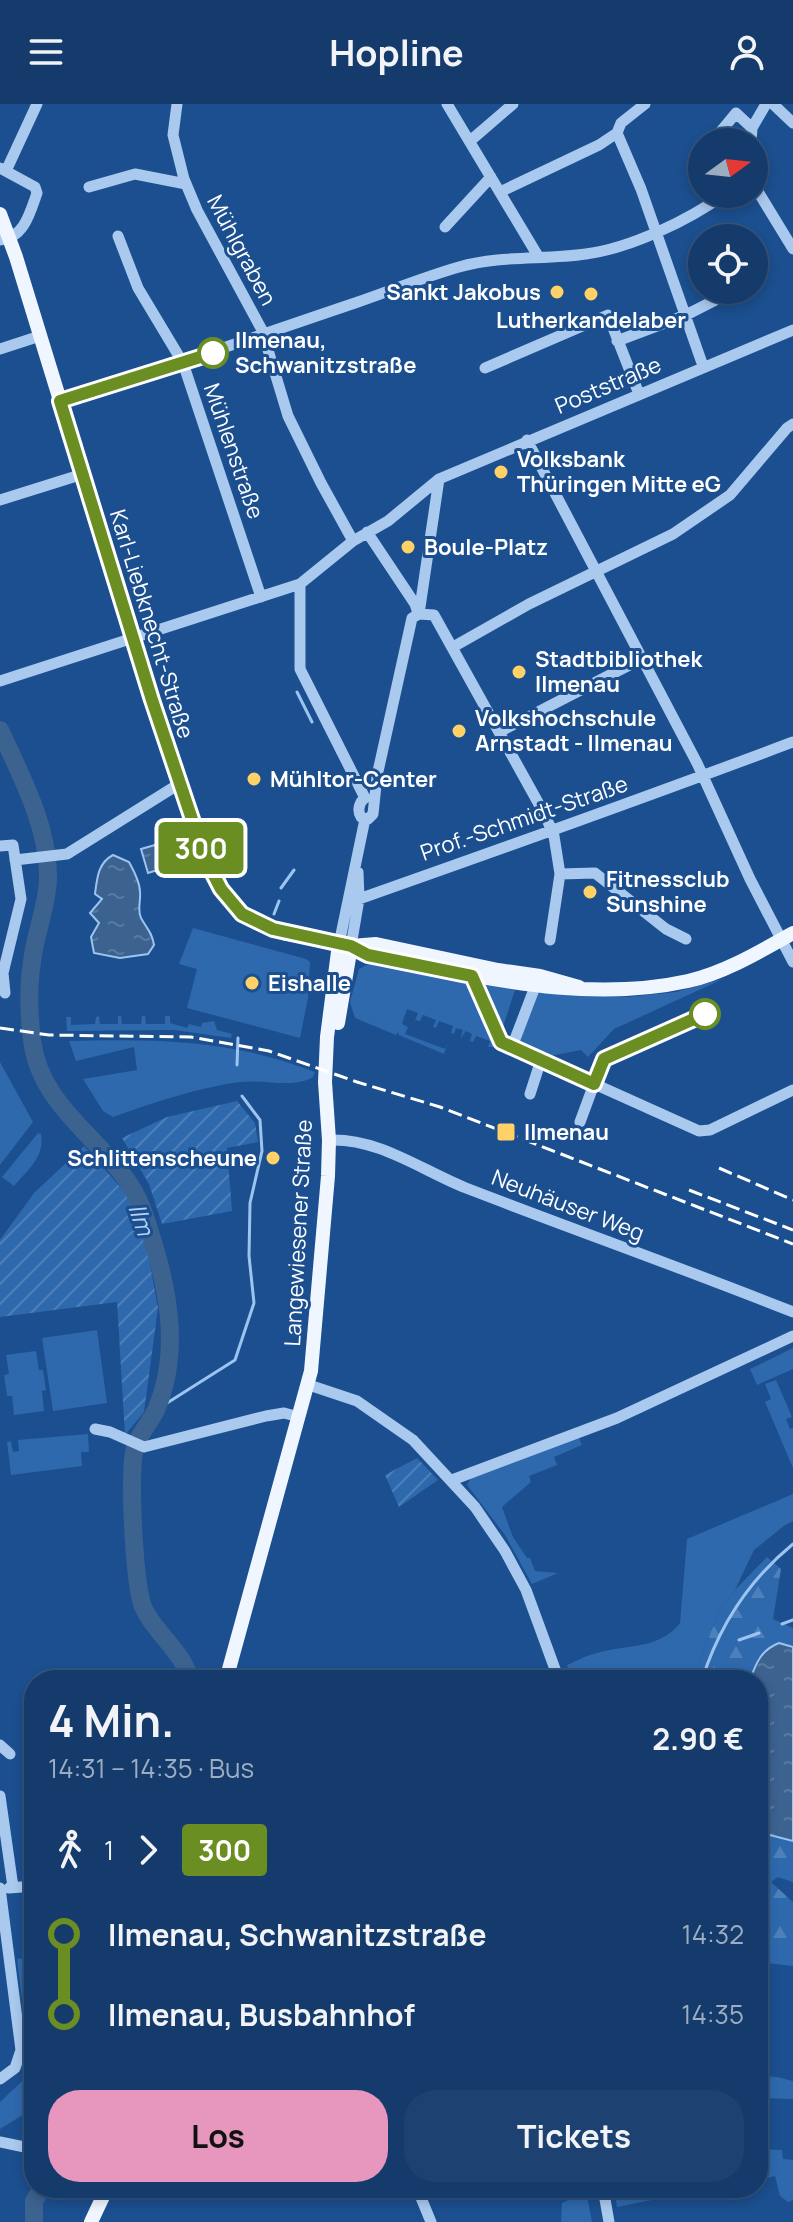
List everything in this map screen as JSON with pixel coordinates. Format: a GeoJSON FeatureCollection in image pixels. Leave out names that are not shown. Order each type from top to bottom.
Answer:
{"type":"FeatureCollection","features":[{"type":"Feature","properties":{"kind":"main road","name":"Karl-Liebknecht-Straße"},"geometry":{"type":"LineString","coordinates":[[0,214],[35,337],[60,401],[179,784],[213,878],[236,907],[255,922],[273,929],[345,945],[376,944],[540,976],[579,987],[627,991],[689,981],[716,972],[787,936]]}},
{"type":"Feature","properties":{"kind":"main road","name":"Langewiesener Straße"},"geometry":{"type":"LineString","coordinates":[[229,1670],[309,1385],[317,1330],[329,1140],[325,1082],[329,1049],[335,1037],[345,945]]}},
{"type":"Feature","properties":{"kind":"main road"},"geometry":{"type":"LineString","coordinates":[[91,2222],[102,2198]]}},
{"type":"Feature","properties":{"kind":"street"},"geometry":{"type":"LineString","coordinates":[[5,240],[21,230],[37,193],[35,187],[3,170],[37,104]]}},
{"type":"Feature","properties":{"kind":"street","name":"Mühlgraben"},"geometry":{"type":"LineString","coordinates":[[177,104],[173,135],[186,184],[264,335],[288,416],[353,541]]}},
{"type":"Feature","properties":{"kind":"street"},"geometry":{"type":"LineString","coordinates":[[447,104],[538,256]]}},
{"type":"Feature","properties":{"kind":"street"},"geometry":{"type":"LineString","coordinates":[[470,141],[513,104]]}},
{"type":"Feature","properties":{"kind":"street"},"geometry":{"type":"LineString","coordinates":[[500,192],[599,145],[617,133],[621,123],[645,104]]}},
{"type":"Feature","properties":{"kind":"street"},"geometry":{"type":"LineString","coordinates":[[724,128],[736,113],[752,128],[766,104]]}},
{"type":"Feature","properties":{"kind":"street"},"geometry":{"type":"LineString","coordinates":[[773,104],[793,123]]}},
{"type":"Feature","properties":{"kind":"street"},"geometry":{"type":"LineString","coordinates":[[617,133],[641,189],[703,366]]}},
{"type":"Feature","properties":{"kind":"street"},"geometry":{"type":"LineString","coordinates":[[89,187],[135,174],[186,184]]}},
{"type":"Feature","properties":{"kind":"street"},"geometry":{"type":"LineString","coordinates":[[445,227],[491,177]]}},
{"type":"Feature","properties":{"kind":"street"},"geometry":{"type":"LineString","coordinates":[[60,401],[183,363],[472,264],[588,254],[656,233],[706,208]]}},
{"type":"Feature","properties":{"kind":"street"},"geometry":{"type":"LineString","coordinates":[[768,208],[793,249]]}},
{"type":"Feature","properties":{"kind":"street","name":"Mühlenstraße"},"geometry":{"type":"LineString","coordinates":[[118,236],[138,288],[183,363],[261,597]]}},
{"type":"Feature","properties":{"kind":"street"},"geometry":{"type":"LineString","coordinates":[[617,341],[708,304]]}},
{"type":"Feature","properties":{"kind":"street"},"geometry":{"type":"LineString","coordinates":[[485,368],[608,315],[639,394]]}},
{"type":"Feature","properties":{"kind":"street","name":"Poststraße"},"geometry":{"type":"LineString","coordinates":[[300,584],[353,541],[388,521],[439,479],[793,330]]}},
{"type":"Feature","properties":{"kind":"street"},"geometry":{"type":"LineString","coordinates":[[0,349],[35,337]]}},
{"type":"Feature","properties":{"kind":"street"},"geometry":{"type":"LineString","coordinates":[[453,647],[519,610],[673,534],[730,495],[793,424]]}},
{"type":"Feature","properties":{"kind":"street"},"geometry":{"type":"LineString","coordinates":[[527,440],[787,936],[793,962]]}},
{"type":"Feature","properties":{"kind":"street"},"geometry":{"type":"LineString","coordinates":[[0,500],[83,474]]}},
{"type":"Feature","properties":{"kind":"street"},"geometry":{"type":"LineString","coordinates":[[345,945],[348,895],[365,819],[359,812],[360,803],[369,799],[377,776],[415,616],[439,479]]}},
{"type":"Feature","properties":{"kind":"street"},"geometry":{"type":"LineString","coordinates":[[367,532],[415,604],[415,616]]}},
{"type":"Feature","properties":{"kind":"street"},"geometry":{"type":"LineString","coordinates":[[0,681],[300,584],[300,669],[369,799]]}},
{"type":"Feature","properties":{"kind":"street"},"geometry":{"type":"LineString","coordinates":[[415,616],[434,615],[552,832],[560,874],[550,940]]}},
{"type":"Feature","properties":{"kind":"street"},"geometry":{"type":"LineString","coordinates":[[499,732],[641,659]]}},
{"type":"Feature","properties":{"kind":"street","name":"Prof.-Schmidt-Straße"},"geometry":{"type":"LineString","coordinates":[[359,899],[552,832],[793,742]]}},
{"type":"Feature","properties":{"kind":"street"},"geometry":{"type":"LineString","coordinates":[[356,779],[368,780],[377,776]]}},
{"type":"Feature","properties":{"kind":"street"},"geometry":{"type":"LineString","coordinates":[[15,860],[67,854],[179,784]]}},
{"type":"Feature","properties":{"kind":"street"},"geometry":{"type":"LineString","coordinates":[[0,846],[13,845],[21,899],[3,973],[5,993]]}},
{"type":"Feature","properties":{"kind":"street"},"geometry":{"type":"LineString","coordinates":[[345,945],[359,899],[357,864]]}},
{"type":"Feature","properties":{"kind":"street"},"geometry":{"type":"LineString","coordinates":[[560,874],[595,873],[666,929],[686,939]]}},
{"type":"Feature","properties":{"kind":"street"},"geometry":{"type":"LineString","coordinates":[[533,992],[506,1044],[702,1131],[793,1090]]}},
{"type":"Feature","properties":{"kind":"street"},"geometry":{"type":"LineString","coordinates":[[530,1094],[541,1060]]}},
{"type":"Feature","properties":{"kind":"street"},"geometry":{"type":"LineString","coordinates":[[580,1122],[594,1084]]}},
{"type":"Feature","properties":{"kind":"street","name":"Neuhäuser Weg"},"geometry":{"type":"LineString","coordinates":[[329,1140],[358,1141],[378,1146],[443,1179],[793,1312]]}},
{"type":"Feature","properties":{"kind":"street"},"geometry":{"type":"LineString","coordinates":[[452,1480],[617,1418],[793,1336]]}},
{"type":"Feature","properties":{"kind":"street"},"geometry":{"type":"LineString","coordinates":[[309,1385],[357,1401],[413,1440],[452,1480],[494,1534],[522,1582],[555,1670]]}},
{"type":"Feature","properties":{"kind":"street"},"geometry":{"type":"LineString","coordinates":[[95,1429],[144,1447],[266,1416],[284,1413],[299,1417]]}},
{"type":"Feature","properties":{"kind":"street"},"geometry":{"type":"LineString","coordinates":[[0,1796],[5,1888],[21,2050],[15,2068],[0,2079]]}},
{"type":"Feature","properties":{"kind":"street"},"geometry":{"type":"LineString","coordinates":[[0,2142],[24,2147]]}},
{"type":"Feature","properties":{"kind":"street"},"geometry":{"type":"LineString","coordinates":[[421,2198],[431,2222]]}},
{"type":"Feature","properties":{"kind":"street"},"geometry":{"type":"LineString","coordinates":[[605,2198],[609,2222]]}},
{"type":"Feature","properties":{"kind":"green space","name":"Eishalle"},"geometry":{"type":"Polygon","coordinates":[[[193,928],[310,962],[308,998],[300,1038],[187,1008],[197,969],[179,964],[193,928]]]}},
{"type":"Feature","properties":{"kind":"green space"},"geometry":{"type":"Polygon","coordinates":[[[374,961],[422,970],[472,986],[497,1040],[494,1047],[488,1047],[490,1041],[476,1036],[473,1042],[470,1041],[472,1034],[466,1031],[460,1039],[463,1030],[456,1028],[454,1034],[451,1033],[453,1026],[439,1021],[436,1028],[433,1027],[436,1020],[423,1015],[420,1021],[415,1020],[418,1013],[407,1009],[402,1024],[408,1027],[405,1034],[445,1049],[448,1042],[444,1054],[398,1032],[396,1035],[355,1018],[350,1002],[359,969],[374,961]]]}},
{"type":"Feature","properties":{"kind":"green space"},"geometry":{"type":"Polygon","coordinates":[[[723,979],[614,1029],[588,1057],[581,1050],[550,1056],[519,1045],[536,993],[543,989],[628,997],[676,992],[723,979]]]}},
{"type":"Feature","properties":{"kind":"green space"},"geometry":{"type":"Polygon","coordinates":[[[486,982],[515,990],[501,1033],[482,986],[486,982]]]}},
{"type":"Feature","properties":{"kind":"green space"},"geometry":{"type":"Polygon","coordinates":[[[99,1016],[100,1024],[118,1024],[118,1016],[121,1016],[122,1024],[141,1024],[142,1016],[145,1016],[146,1024],[165,1024],[165,1016],[170,1016],[170,1023],[187,1028],[189,1024],[201,1027],[202,1023],[214,1021],[217,1030],[232,1034],[231,1038],[174,1030],[67,1031],[66,1017],[71,1017],[71,1025],[95,1024],[99,1016]]]}},
{"type":"Feature","properties":{"kind":"green space"},"geometry":{"type":"Polygon","coordinates":[[[69,1041],[194,1043],[253,1053],[315,1072],[305,1081],[249,1081],[208,1088],[113,1117],[103,1111],[83,1079],[137,1070],[134,1047],[76,1061],[69,1041]]]}},
{"type":"Feature","properties":{"kind":"green space"},"geometry":{"type":"Polygon","coordinates":[[[0,1062],[33,1122],[0,1165],[0,1062]]]}},
{"type":"Feature","properties":{"kind":"green space"},"geometry":{"type":"Polygon","coordinates":[[[237,1101],[255,1123],[258,1142],[227,1148],[232,1211],[162,1224],[149,1184],[122,1138],[167,1117],[237,1101]]]}},
{"type":"Feature","properties":{"kind":"green space"},"geometry":{"type":"Polygon","coordinates":[[[38,1133],[42,1142],[38,1156],[14,1186],[2,1177],[38,1133]]]}},
{"type":"Feature","properties":{"kind":"green space"},"geometry":{"type":"Polygon","coordinates":[[[84,1146],[131,1199],[148,1253],[158,1308],[144,1412],[125,1435],[117,1302],[0,1317],[0,1240],[34,1193],[84,1146]]]}},
{"type":"Feature","properties":{"kind":"green space"},"geometry":{"type":"Polygon","coordinates":[[[97,1330],[107,1403],[53,1411],[42,1338],[97,1330]]]}},
{"type":"Feature","properties":{"kind":"green space"},"geometry":{"type":"Polygon","coordinates":[[[793,1348],[793,1369],[757,1385],[750,1369],[793,1348]]]}},
{"type":"Feature","properties":{"kind":"green space"},"geometry":{"type":"Polygon","coordinates":[[[36,1351],[46,1390],[42,1391],[44,1411],[14,1415],[12,1396],[7,1396],[4,1375],[9,1374],[6,1355],[36,1351]]]}},
{"type":"Feature","properties":{"kind":"green space"},"geometry":{"type":"Polygon","coordinates":[[[776,1380],[792,1417],[786,1419],[790,1429],[793,1428],[793,1468],[765,1402],[771,1399],[765,1384],[776,1380]]]}},
{"type":"Feature","properties":{"kind":"green space"},"geometry":{"type":"Polygon","coordinates":[[[577,1433],[582,1445],[554,1457],[557,1465],[529,1476],[531,1482],[502,1507],[513,1537],[530,1558],[535,1571],[558,1573],[532,1584],[505,1535],[467,1485],[471,1478],[577,1433]]]}},
{"type":"Feature","properties":{"kind":"green space"},"geometry":{"type":"Polygon","coordinates":[[[88,1434],[89,1452],[81,1452],[82,1466],[11,1475],[7,1442],[11,1441],[13,1452],[19,1451],[18,1440],[88,1434]]]}},
{"type":"Feature","properties":{"kind":"green space"},"geometry":{"type":"Polygon","coordinates":[[[417,1458],[438,1480],[399,1507],[385,1475],[417,1458]]]}},
{"type":"Feature","properties":{"kind":"green space"},"geometry":{"type":"Polygon","coordinates":[[[793,1494],[793,1521],[754,1550],[735,1590],[717,1615],[697,1670],[569,1670],[567,1665],[593,1654],[642,1645],[672,1632],[680,1623],[687,1539],[793,1494]]]}},
{"type":"Feature","properties":{"kind":"green space"},"geometry":{"type":"Polygon","coordinates":[[[767,1557],[781,1569],[773,1619],[793,1628],[793,1647],[779,1643],[758,1658],[754,1670],[697,1670],[717,1615],[735,1590],[767,1557]]]}},
{"type":"Feature","properties":{"kind":"green space"},"geometry":{"type":"Polygon","coordinates":[[[768,1835],[793,1841],[793,1882],[778,1877],[771,1882],[793,1902],[793,1966],[768,1963],[768,1835]]]}},
{"type":"Feature","properties":{"kind":"green space"},"geometry":{"type":"Polygon","coordinates":[[[24,1958],[24,2016],[17,1959],[24,1958]]]}},
{"type":"Feature","properties":{"kind":"green space"},"geometry":{"type":"Polygon","coordinates":[[[768,2077],[793,2081],[793,2099],[768,2098],[768,2077]]]}},
{"type":"Feature","properties":{"kind":"green space"},"geometry":{"type":"Polygon","coordinates":[[[24,2079],[24,2114],[0,2129],[0,2102],[24,2079]]]}},
{"type":"Feature","properties":{"kind":"green space"},"geometry":{"type":"Polygon","coordinates":[[[768,2149],[782,2150],[783,2159],[793,2160],[793,2200],[788,2202],[780,2196],[775,2176],[768,2178],[768,2149]]]}},
{"type":"Feature","properties":{"kind":"green space"},"geometry":{"type":"Polygon","coordinates":[[[572,2198],[587,2198],[592,2222],[561,2222],[562,2203],[572,2198]]]}},
{"type":"Feature","properties":{"kind":"green space"},"geometry":{"type":"Polygon","coordinates":[[[616,2198],[662,2198],[617,2207],[616,2198]]]}},
{"type":"Feature","properties":{"kind":"water"},"geometry":{"type":"Polygon","coordinates":[[[176,839],[183,862],[148,873],[141,849],[176,839]]]}},
{"type":"Feature","properties":{"kind":"water"},"geometry":{"type":"Polygon","coordinates":[[[113,855],[129,862],[138,881],[140,915],[154,945],[148,954],[120,958],[94,953],[91,937],[99,923],[90,913],[102,899],[95,894],[99,872],[104,862],[113,855]]]}},
{"type":"Feature","properties":{"kind":"water"},"geometry":{"type":"Polygon","coordinates":[[[779,1643],[793,1647],[793,1841],[768,1835],[768,1670],[754,1670],[768,1649],[779,1643]]]}},
{"type":"Feature","properties":{"kind":"waterway","name":"Mühlgraben"},"geometry":{"type":"LineString","coordinates":[[297,692],[312,722]]}},
{"type":"Feature","properties":{"kind":"waterway","name":"Ilm"},"geometry":{"type":"LineString","coordinates":[[0,730],[39,821],[47,860],[47,889],[34,952],[29,1001],[32,1040],[38,1065],[61,1106],[125,1178],[138,1199],[164,1286],[170,1328],[168,1369],[156,1410],[135,1447],[133,1533],[138,1586],[144,1609],[187,1670]]}},
{"type":"Feature","properties":{"kind":"waterway","name":"Mühlgraben"},"geometry":{"type":"LineString","coordinates":[[281,888],[294,870]]}},
{"type":"Feature","properties":{"kind":"waterway","name":"Mühlgraben"},"geometry":{"type":"LineString","coordinates":[[274,914],[279,901]]}},
{"type":"Feature","properties":{"kind":"waterway","name":"Mühlgraben"},"geometry":{"type":"LineString","coordinates":[[237,1065],[238,1038]]}},
{"type":"Feature","properties":{"kind":"waterway","name":"Mühlgraben"},"geometry":{"type":"LineString","coordinates":[[156,1410],[235,1360],[254,1303],[249,1256],[250,1203],[262,1151],[260,1120],[242,1096]]}},
{"type":"Feature","properties":{"kind":"waterway"},"geometry":{"type":"LineString","coordinates":[[706,1670],[737,1605],[763,1573],[793,1544]]}},
{"type":"Feature","properties":{"kind":"waterway"},"geometry":{"type":"LineString","coordinates":[[782,1624],[793,1620]]}},
{"type":"Feature","properties":{"kind":"waterway"},"geometry":{"type":"LineString","coordinates":[[739,1640],[759,1633]]}},
{"type":"Feature","properties":{"kind":"waterway","name":"Ilm"},"geometry":{"type":"LineString","coordinates":[[34,2222],[36,2198]]}},
{"type":"Feature","properties":{"kind":"railway"},"geometry":{"type":"LineString","coordinates":[[0,1028],[49,1035],[191,1037],[269,1051],[440,1107],[793,1244]]}},
{"type":"Feature","properties":{"kind":"railway"},"geometry":{"type":"LineString","coordinates":[[719,1168],[793,1200]]}},
{"type":"Feature","properties":{"kind":"railway"},"geometry":{"type":"LineString","coordinates":[[689,1190],[793,1230]]}},
{"type":"Feature","properties":{"kind":"bus line","name":"300"},"geometry":{"type":"LineString","coordinates":[[213,353],[60,401],[152,700],[205,858],[221,889],[242,914],[273,929],[351,946],[368,955],[472,976],[501,1042],[594,1084],[604,1059],[705,1014]]}},
{"type":"Feature","properties":{"kind":"place","name":"Sankt Jakobus"},"geometry":{"type":"Point","coordinates":[557,292]}},
{"type":"Feature","properties":{"kind":"place","name":"Lutherkandelaber"},"geometry":{"type":"Point","coordinates":[591,294]}},
{"type":"Feature","properties":{"kind":"place","name":"Ilmenau, Schwanitzstraße"},"geometry":{"type":"Point","coordinates":[213,353]}},
{"type":"Feature","properties":{"kind":"place","name":"Volksbank Thüringen Mitte eG"},"geometry":{"type":"Point","coordinates":[501,472]}},
{"type":"Feature","properties":{"kind":"place","name":"Boule-Platz"},"geometry":{"type":"Point","coordinates":[408,547]}},
{"type":"Feature","properties":{"kind":"place","name":"Stadtbibliothek Ilmenau"},"geometry":{"type":"Point","coordinates":[519,672]}},
{"type":"Feature","properties":{"kind":"place","name":"Volkshochschule Arnstadt - Ilmenau"},"geometry":{"type":"Point","coordinates":[459,731]}},
{"type":"Feature","properties":{"kind":"place","name":"Mühltor-Center"},"geometry":{"type":"Point","coordinates":[254,779]}},
{"type":"Feature","properties":{"kind":"place","name":"Fitnessclub Sunshine"},"geometry":{"type":"Point","coordinates":[590,892]}},
{"type":"Feature","properties":{"kind":"place","name":"Eishalle"},"geometry":{"type":"Point","coordinates":[252,983]}},
{"type":"Feature","properties":{"kind":"place","name":"Ilmenau"},"geometry":{"type":"Point","coordinates":[506,1132]}},
{"type":"Feature","properties":{"kind":"place","name":"Schlittenscheune"},"geometry":{"type":"Point","coordinates":[273,1158]}}]}
